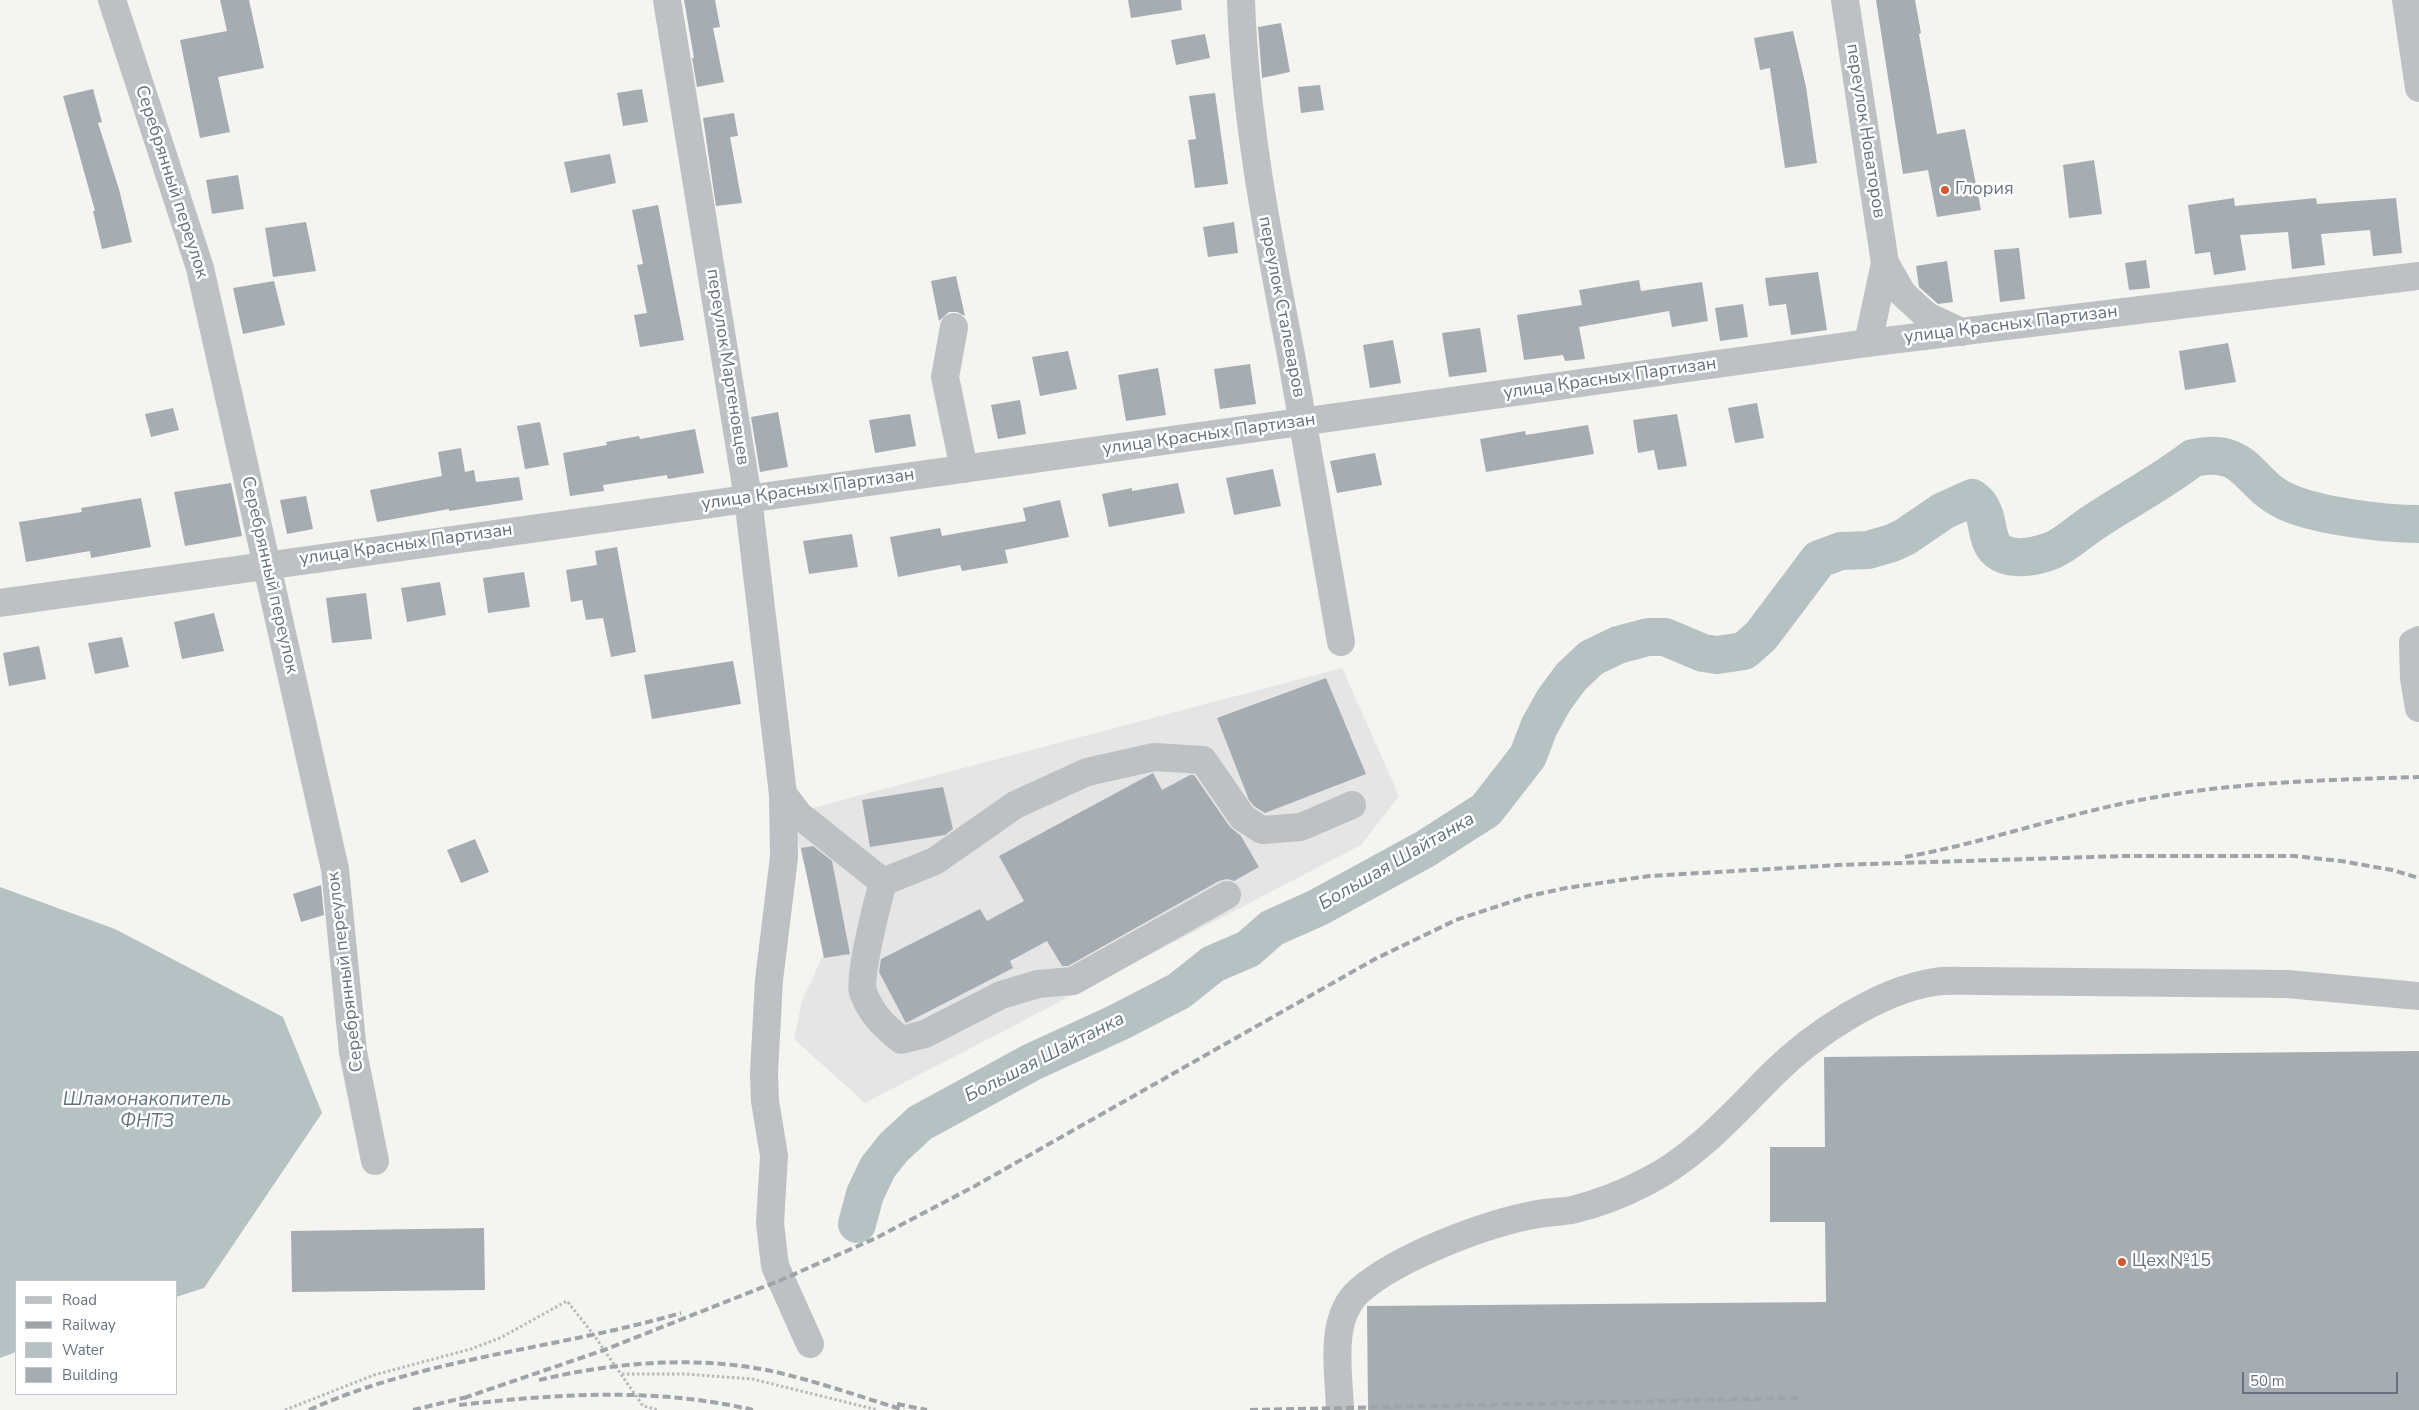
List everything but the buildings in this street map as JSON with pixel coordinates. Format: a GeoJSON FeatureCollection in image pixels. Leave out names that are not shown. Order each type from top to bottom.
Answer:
{"type":"FeatureCollection","features":[{"type":"Feature","properties":{"kind":"street","name":"Серебрянный переулок"},"geometry":{"type":"LineString","coordinates":[[112,0],[200,268],[335,869],[353,1052],[375,1162]]}},
{"type":"Feature","properties":{"kind":"street","name":"переулок Мартеновцев"},"geometry":{"type":"LineString","coordinates":[[667,0],[748,498],[783,794],[784,857],[769,980],[764,1073],[765,1101],[774,1156],[770,1223],[775,1266],[810,1344]]}},
{"type":"Feature","properties":{"kind":"street","name":"переулок Сталеваров"},"geometry":{"type":"LineString","coordinates":[[1241,0],[1243,53],[1256,172],[1303,422],[1341,642]]}},
{"type":"Feature","properties":{"kind":"street","name":"переулок Новаторов"},"geometry":{"type":"LineString","coordinates":[[1845,0],[1885,263]]}},
{"type":"Feature","properties":{"kind":"street"},"geometry":{"type":"LineString","coordinates":[[2406,0],[2419,88]]}},
{"type":"Feature","properties":{"kind":"street"},"geometry":{"type":"LineString","coordinates":[[1885,263],[1902,293],[1927,316],[1960,332]]}},
{"type":"Feature","properties":{"kind":"street"},"geometry":{"type":"LineString","coordinates":[[1868,343],[1885,263]]}},
{"type":"Feature","properties":{"kind":"street","name":"улица Красных Партизан"},"geometry":{"type":"LineString","coordinates":[[0,603],[266,564],[1868,343],[2419,276]]}},
{"type":"Feature","properties":{"kind":"street"},"geometry":{"type":"LineString","coordinates":[[954,327],[945,377],[964,469]]}},
{"type":"Feature","properties":{"kind":"street"},"geometry":{"type":"LineString","coordinates":[[2419,640],[2413,642],[2414,678],[2419,708]]}},
{"type":"Feature","properties":{"kind":"street"},"geometry":{"type":"LineString","coordinates":[[883,882],[935,861],[1015,805],[1087,772],[1154,757],[1204,760],[1243,818],[1262,830],[1301,827],[1352,805]]}},
{"type":"Feature","properties":{"kind":"street"},"geometry":{"type":"LineString","coordinates":[[783,794],[799,815],[883,882]]}},
{"type":"Feature","properties":{"kind":"street"},"geometry":{"type":"LineString","coordinates":[[883,882],[873,920],[862,990],[876,1019],[901,1040],[925,1034],[1001,995],[1038,984],[1073,981],[1227,895]]}},
{"type":"Feature","properties":{"kind":"street"},"geometry":{"type":"LineString","coordinates":[[1340,1410],[1338,1326],[1349,1303],[1359,1291],[1381,1275],[1465,1234],[1539,1213],[1570,1210],[1598,1202],[1648,1181],[1697,1149],[1775,1072],[1820,1034],[1895,994],[1934,982],[1976,980],[2287,984],[2419,996]]}},
{"type":"Feature","properties":{"kind":"path"},"geometry":{"type":"LineString","coordinates":[[285,1410],[374,1375],[500,1338],[567,1301],[622,1374],[643,1406],[659,1410]]}},
{"type":"Feature","properties":{"kind":"path"},"geometry":{"type":"LineString","coordinates":[[622,1374],[694,1374],[752,1379],[878,1410]]}},
{"type":"Feature","properties":{"kind":"shaded area"},"geometry":{"type":"Polygon","coordinates":[[[1342,668],[1399,796],[1361,845],[865,1103],[794,1039],[802,1001],[827,947],[795,832],[799,815],[812,808],[1342,668]]]}},
{"type":"Feature","properties":{"kind":"water","name":"Шламонакопитель ФНТЗ"},"geometry":{"type":"Polygon","coordinates":[[[0,887],[115,929],[283,1017],[322,1113],[204,1288],[178,1296],[178,1280],[15,1280],[15,1352],[0,1358],[0,887]]]}},
{"type":"Feature","properties":{"kind":"waterway","name":"Большая Шайтанка"},"geometry":{"type":"LineString","coordinates":[[857,1224],[865,1194],[878,1167],[894,1147],[920,1123],[1032,1062],[1119,1022],[1179,991],[1213,964],[1248,949],[1272,928],[1317,908],[1425,849],[1486,810],[1528,756],[1539,727],[1554,700],[1571,677],[1591,658],[1618,645],[1648,637],[1665,637],[1703,653],[1717,655],[1744,651],[1761,636],[1819,559],[1841,551],[1868,550],[1892,543],[1905,537],[1943,511],[1972,498],[1983,511],[1991,542],[2001,553],[2013,557],[2041,554],[2064,544],[2094,522],[2193,458],[2226,457],[2237,462],[2273,494],[2300,507],[2352,518],[2388,523],[2419,524]]}},
{"type":"Feature","properties":{"kind":"railway"},"geometry":{"type":"LineString","coordinates":[[1905,857],[1964,844],[2110,806],[2175,794],[2279,783],[2419,777]]}},
{"type":"Feature","properties":{"kind":"railway"},"geometry":{"type":"LineString","coordinates":[[464,1398],[604,1350],[781,1280],[876,1238],[975,1186],[1375,959],[1456,920],[1529,896],[1566,888],[1649,876],[1838,865],[2124,856],[2294,856],[2341,861],[2392,870],[2419,878]]}},
{"type":"Feature","properties":{"kind":"railway"},"geometry":{"type":"LineString","coordinates":[[309,1410],[354,1392],[399,1378],[681,1313]]}},
{"type":"Feature","properties":{"kind":"railway"},"geometry":{"type":"LineString","coordinates":[[539,1380],[627,1365],[687,1362],[717,1364],[776,1372],[904,1410]]}},
{"type":"Feature","properties":{"kind":"railway"},"geometry":{"type":"LineString","coordinates":[[459,1405],[533,1398],[643,1395],[717,1403],[753,1410]]}},
{"type":"Feature","properties":{"kind":"railway"},"geometry":{"type":"LineString","coordinates":[[413,1410],[471,1396]]}},
{"type":"Feature","properties":{"kind":"railway"},"geometry":{"type":"LineString","coordinates":[[1250,1410],[1798,1398]]}},
{"type":"Feature","properties":{"kind":"railway"},"geometry":{"type":"LineString","coordinates":[[897,1404],[927,1410]]}},
{"type":"Feature","properties":{"kind":"place","name":"Глория"},"geometry":{"type":"Point","coordinates":[1945,190]}},
{"type":"Feature","properties":{"kind":"place","name":"Цех №15"},"geometry":{"type":"Point","coordinates":[2122,1262]}}]}
